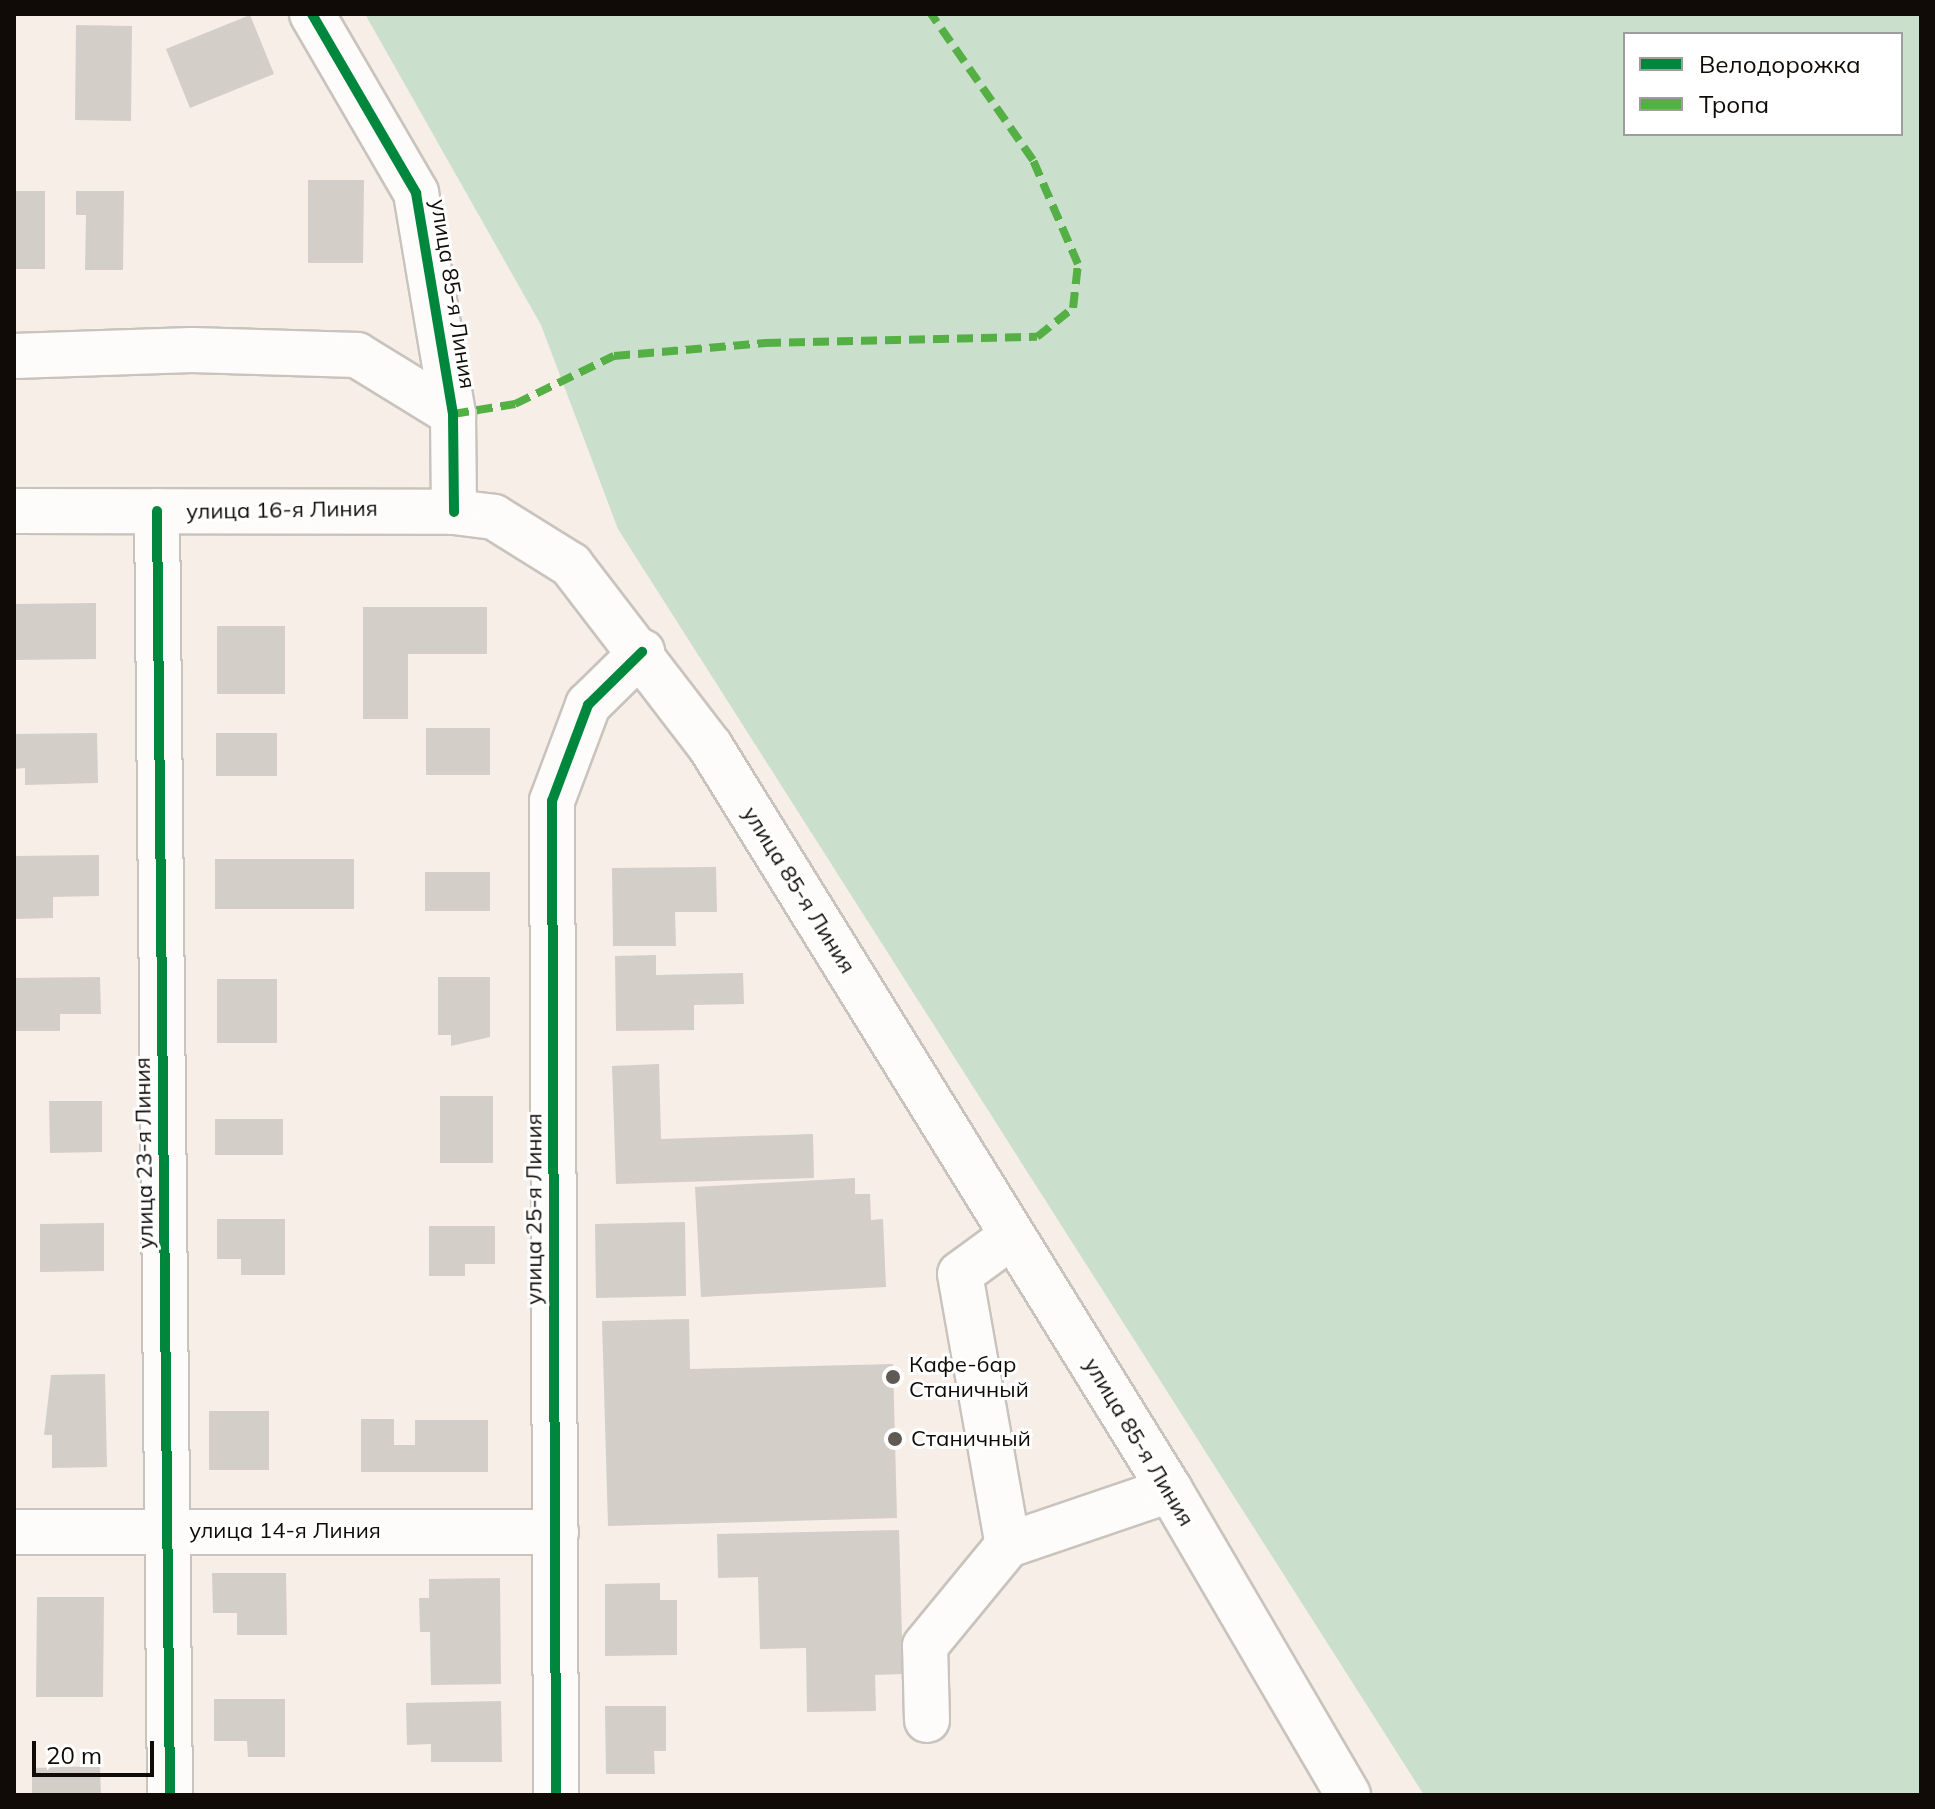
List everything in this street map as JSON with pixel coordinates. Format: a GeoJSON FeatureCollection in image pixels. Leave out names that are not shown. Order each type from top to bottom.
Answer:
{"type":"FeatureCollection","features":[{"type":"Feature","properties":{"kind":"street","name":"улица 85-я Линия"},"geometry":{"type":"LineString","coordinates":[[312,14],[416,193],[453,414],[454,512],[494,517],[534,536],[571,565],[642,652],[710,746],[1170,1490],[1348,1795]]}},
{"type":"Feature","properties":{"kind":"street"},"geometry":{"type":"LineString","coordinates":[[14,356],[192,350],[357,355],[453,414]]}},
{"type":"Feature","properties":{"kind":"street","name":"улица 16-я Линия"},"geometry":{"type":"LineString","coordinates":[[14,511],[454,512]]}},
{"type":"Feature","properties":{"kind":"street","name":"улица 23-я Линия"},"geometry":{"type":"LineString","coordinates":[[157,511],[170,1795]]}},
{"type":"Feature","properties":{"kind":"street","name":"улица 25-я Линия"},"geometry":{"type":"LineString","coordinates":[[556,1795],[552,801],[588,705],[642,652]]}},
{"type":"Feature","properties":{"kind":"street"},"geometry":{"type":"LineString","coordinates":[[1008,1545],[960,1274],[1012,1236]]}},
{"type":"Feature","properties":{"kind":"street"},"geometry":{"type":"LineString","coordinates":[[927,1720],[925,1646],[1008,1545],[1170,1490]]}},
{"type":"Feature","properties":{"kind":"street","name":"улица 14-я Линия"},"geometry":{"type":"LineString","coordinates":[[14,1532],[556,1532]]}},
{"type":"Feature","properties":{"kind":"green space"},"geometry":{"type":"Polygon","coordinates":[[[365,14],[1921,14],[1921,1795],[1424,1795],[618,529],[541,325],[365,14]]]}},
{"type":"Feature","properties":{"kind":"building"},"geometry":{"type":"Polygon","coordinates":[[[250,15],[274,74],[190,108],[166,49],[250,15]]]}},
{"type":"Feature","properties":{"kind":"building"},"geometry":{"type":"Polygon","coordinates":[[[76,25],[132,26],[131,121],[75,120],[76,25]]]}},
{"type":"Feature","properties":{"kind":"building"},"geometry":{"type":"Polygon","coordinates":[[[308,180],[364,180],[363,263],[308,263],[308,180]]]}},
{"type":"Feature","properties":{"kind":"building"},"geometry":{"type":"Polygon","coordinates":[[[14,191],[45,191],[45,269],[14,269],[14,191]]]}},
{"type":"Feature","properties":{"kind":"building"},"geometry":{"type":"Polygon","coordinates":[[[76,191],[124,191],[123,270],[85,270],[86,215],[76,215],[76,191]]]}},
{"type":"Feature","properties":{"kind":"building"},"geometry":{"type":"Polygon","coordinates":[[[96,603],[96,659],[14,660],[14,604],[96,603]]]}},
{"type":"Feature","properties":{"kind":"building"},"geometry":{"type":"Polygon","coordinates":[[[363,607],[487,607],[487,654],[408,654],[408,719],[363,719],[363,607]]]}},
{"type":"Feature","properties":{"kind":"building"},"geometry":{"type":"Polygon","coordinates":[[[217,626],[285,626],[285,694],[217,694],[217,626]]]}},
{"type":"Feature","properties":{"kind":"building"},"geometry":{"type":"Polygon","coordinates":[[[426,728],[490,728],[490,775],[426,775],[426,728]]]}},
{"type":"Feature","properties":{"kind":"building"},"geometry":{"type":"Polygon","coordinates":[[[97,733],[98,783],[25,785],[25,768],[14,769],[14,734],[97,733]]]}},
{"type":"Feature","properties":{"kind":"building"},"geometry":{"type":"Polygon","coordinates":[[[216,733],[277,733],[277,776],[216,776],[216,733]]]}},
{"type":"Feature","properties":{"kind":"building"},"geometry":{"type":"Polygon","coordinates":[[[99,855],[99,896],[53,897],[53,918],[14,919],[14,856],[99,855]]]}},
{"type":"Feature","properties":{"kind":"building"},"geometry":{"type":"Polygon","coordinates":[[[215,859],[354,859],[354,909],[215,909],[215,859]]]}},
{"type":"Feature","properties":{"kind":"building"},"geometry":{"type":"Polygon","coordinates":[[[716,867],[717,912],[675,912],[676,946],[613,946],[612,868],[716,867]]]}},
{"type":"Feature","properties":{"kind":"building"},"geometry":{"type":"Polygon","coordinates":[[[425,872],[490,872],[490,911],[425,911],[425,872]]]}},
{"type":"Feature","properties":{"kind":"building"},"geometry":{"type":"Polygon","coordinates":[[[656,955],[656,975],[743,973],[744,1004],[694,1005],[694,1030],[616,1031],[615,956],[656,955]]]}},
{"type":"Feature","properties":{"kind":"building"},"geometry":{"type":"Polygon","coordinates":[[[100,977],[101,1014],[60,1014],[60,1031],[14,1031],[14,978],[100,977]]]}},
{"type":"Feature","properties":{"kind":"building"},"geometry":{"type":"Polygon","coordinates":[[[438,977],[490,977],[490,1037],[451,1046],[451,1035],[438,1035],[438,977]]]}},
{"type":"Feature","properties":{"kind":"building"},"geometry":{"type":"Polygon","coordinates":[[[217,979],[277,979],[277,1043],[217,1043],[217,979]]]}},
{"type":"Feature","properties":{"kind":"building"},"geometry":{"type":"Polygon","coordinates":[[[659,1064],[661,1139],[813,1134],[814,1178],[616,1184],[612,1066],[659,1064]]]}},
{"type":"Feature","properties":{"kind":"building"},"geometry":{"type":"Polygon","coordinates":[[[440,1096],[493,1096],[493,1163],[440,1163],[440,1096]]]}},
{"type":"Feature","properties":{"kind":"building"},"geometry":{"type":"Polygon","coordinates":[[[49,1101],[102,1101],[102,1152],[50,1153],[49,1101]]]}},
{"type":"Feature","properties":{"kind":"building"},"geometry":{"type":"Polygon","coordinates":[[[215,1119],[283,1119],[283,1155],[215,1155],[215,1119]]]}},
{"type":"Feature","properties":{"kind":"building"},"geometry":{"type":"Polygon","coordinates":[[[855,1178],[855,1194],[870,1194],[871,1220],[883,1219],[886,1287],[701,1297],[695,1187],[855,1178]]]}},
{"type":"Feature","properties":{"kind":"building"},"geometry":{"type":"Polygon","coordinates":[[[217,1219],[285,1219],[285,1275],[241,1275],[241,1259],[217,1259],[217,1219]]]}},
{"type":"Feature","properties":{"kind":"building"},"geometry":{"type":"Polygon","coordinates":[[[685,1222],[686,1296],[596,1298],[595,1224],[685,1222]]]}},
{"type":"Feature","properties":{"kind":"building"},"geometry":{"type":"Polygon","coordinates":[[[104,1223],[104,1271],[40,1272],[40,1224],[104,1223]]]}},
{"type":"Feature","properties":{"kind":"building"},"geometry":{"type":"Polygon","coordinates":[[[429,1226],[495,1226],[495,1264],[465,1264],[465,1276],[429,1276],[429,1226]]]}},
{"type":"Feature","properties":{"kind":"building"},"geometry":{"type":"Polygon","coordinates":[[[689,1319],[690,1369],[893,1364],[897,1518],[608,1526],[602,1321],[689,1319]]]}},
{"type":"Feature","properties":{"kind":"building"},"geometry":{"type":"Polygon","coordinates":[[[105,1374],[107,1467],[52,1468],[52,1435],[44,1435],[51,1375],[105,1374]]]}},
{"type":"Feature","properties":{"kind":"building"},"geometry":{"type":"Polygon","coordinates":[[[209,1411],[269,1411],[269,1470],[209,1470],[209,1411]]]}},
{"type":"Feature","properties":{"kind":"building"},"geometry":{"type":"Polygon","coordinates":[[[361,1419],[394,1419],[394,1445],[415,1445],[415,1420],[488,1420],[488,1472],[361,1472],[361,1419]]]}},
{"type":"Feature","properties":{"kind":"building"},"geometry":{"type":"Polygon","coordinates":[[[899,1530],[903,1674],[875,1675],[876,1711],[807,1712],[806,1648],[760,1649],[758,1577],[718,1578],[717,1534],[899,1530]]]}},
{"type":"Feature","properties":{"kind":"building"},"geometry":{"type":"Polygon","coordinates":[[[212,1573],[286,1573],[287,1635],[237,1635],[237,1613],[213,1613],[212,1573]]]}},
{"type":"Feature","properties":{"kind":"building"},"geometry":{"type":"Polygon","coordinates":[[[500,1578],[501,1684],[431,1685],[430,1632],[420,1632],[419,1598],[429,1598],[429,1579],[500,1578]]]}},
{"type":"Feature","properties":{"kind":"building"},"geometry":{"type":"Polygon","coordinates":[[[660,1583],[660,1600],[677,1600],[677,1655],[605,1656],[605,1584],[660,1583]]]}},
{"type":"Feature","properties":{"kind":"building"},"geometry":{"type":"Polygon","coordinates":[[[37,1597],[104,1597],[103,1697],[36,1697],[37,1597]]]}},
{"type":"Feature","properties":{"kind":"building"},"geometry":{"type":"Polygon","coordinates":[[[214,1699],[285,1699],[285,1757],[248,1757],[247,1741],[214,1741],[214,1699]]]}},
{"type":"Feature","properties":{"kind":"building"},"geometry":{"type":"Polygon","coordinates":[[[501,1701],[502,1762],[431,1762],[431,1744],[407,1745],[406,1703],[501,1701]]]}},
{"type":"Feature","properties":{"kind":"building"},"geometry":{"type":"Polygon","coordinates":[[[605,1706],[666,1706],[666,1751],[654,1751],[655,1774],[606,1774],[605,1706]]]}},
{"type":"Feature","properties":{"kind":"building"},"geometry":{"type":"Polygon","coordinates":[[[100,1766],[101,1795],[32,1795],[32,1768],[100,1766]]]}},
{"type":"Feature","properties":{"kind":"marked path"},"geometry":{"type":"LineString","coordinates":[[453,414],[515,404],[614,356],[765,343],[1037,337],[1073,308],[1078,264],[1033,160],[931,14]]}},
{"type":"Feature","properties":{"kind":"cycle path"},"geometry":{"type":"LineString","coordinates":[[312,14],[416,193],[453,414],[454,512]]}},
{"type":"Feature","properties":{"kind":"cycle path"},"geometry":{"type":"LineString","coordinates":[[157,511],[170,1795]]}},
{"type":"Feature","properties":{"kind":"cycle path"},"geometry":{"type":"LineString","coordinates":[[556,1795],[552,801],[588,705],[642,652]]}},
{"type":"Feature","properties":{"kind":"place","name":"Кафе-бар Станичный"},"geometry":{"type":"Point","coordinates":[893,1377]}},
{"type":"Feature","properties":{"kind":"place","name":"Станичный"},"geometry":{"type":"Point","coordinates":[895,1439]}}]}
